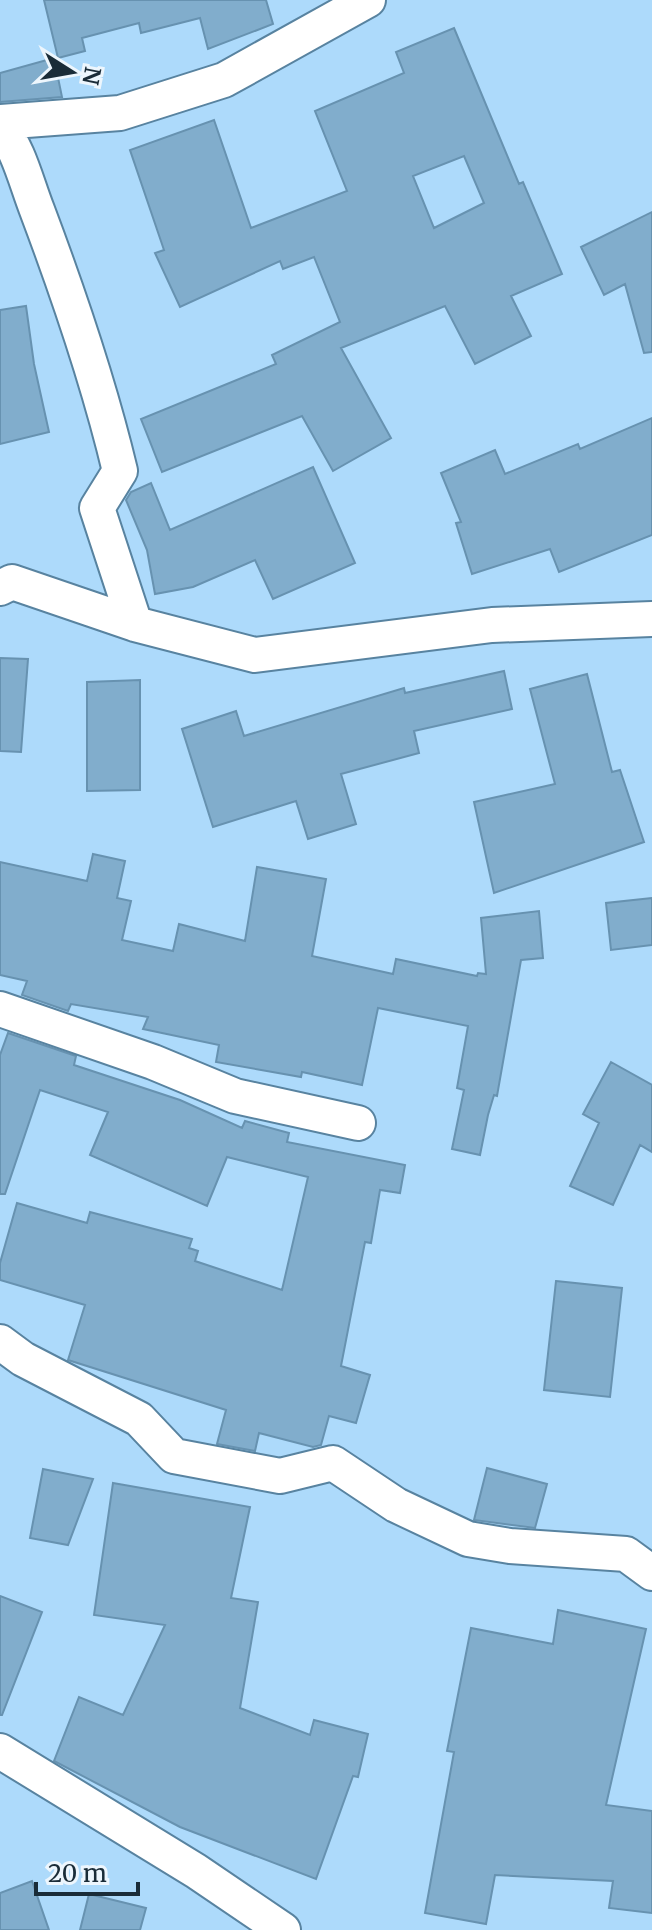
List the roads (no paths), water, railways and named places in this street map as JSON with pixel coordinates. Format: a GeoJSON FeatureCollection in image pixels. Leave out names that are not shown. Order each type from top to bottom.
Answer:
{"type":"FeatureCollection","features":[{"type":"Feature","properties":{"kind":"street"},"geometry":{"type":"LineString","coordinates":[[135,624],[97,508],[120,471],[110,426],[58,266],[13,145],[0,124],[120,113],[224,80],[368,0]]}},
{"type":"Feature","properties":{"kind":"street"},"geometry":{"type":"LineString","coordinates":[[0,588],[12,582],[135,624],[255,655],[492,625],[652,619]]}},
{"type":"Feature","properties":{"kind":"street"},"geometry":{"type":"LineString","coordinates":[[0,1009],[153,1062],[235,1096],[358,1123]]}},
{"type":"Feature","properties":{"kind":"street"},"geometry":{"type":"LineString","coordinates":[[0,1342],[23,1359],[139,1419],[174,1456],[280,1476],[333,1463],[396,1505],[468,1539],[510,1546],[626,1554],[652,1573]]}},
{"type":"Feature","properties":{"kind":"street"},"geometry":{"type":"LineString","coordinates":[[0,1751],[196,1871],[283,1930]]}}]}
